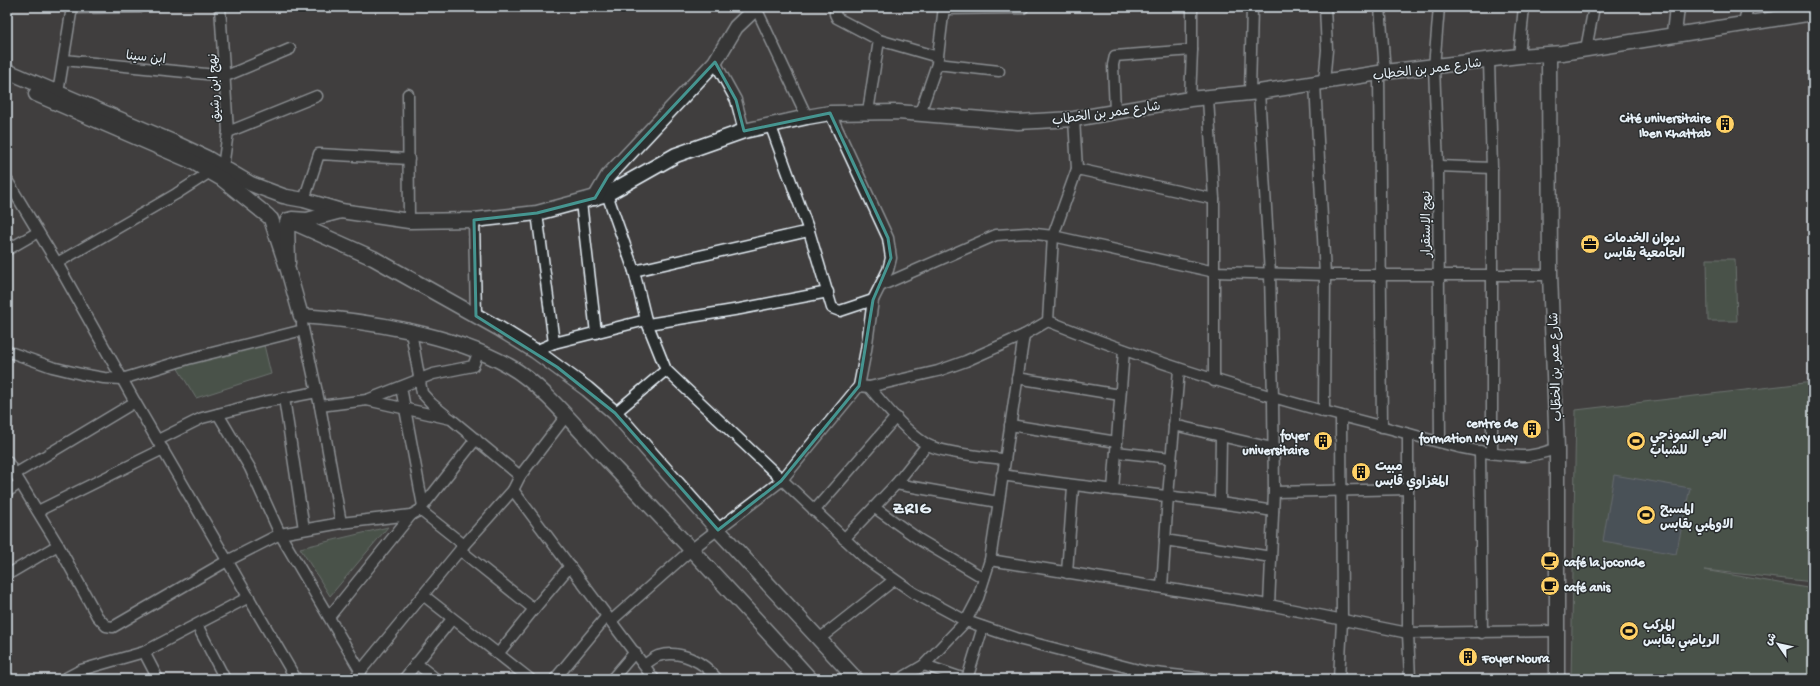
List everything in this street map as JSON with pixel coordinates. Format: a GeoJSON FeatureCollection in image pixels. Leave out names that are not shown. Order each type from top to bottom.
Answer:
{"type":"FeatureCollection","features":[{"type":"Feature","properties":{"kind":"street"},"geometry":{"type":"LineString","coordinates":[[58,93],[72,8],[140,7]]}},
{"type":"Feature","properties":{"kind":"street","name":"نهج ابن رشيق"},"geometry":{"type":"LineString","coordinates":[[216,169],[228,132],[226,76],[220,7]]}},
{"type":"Feature","properties":{"kind":"street"},"geometry":{"type":"LineString","coordinates":[[596,333],[594,198],[608,176],[715,62],[736,27],[756,7],[807,116]]}},
{"type":"Feature","properties":{"kind":"street"},"geometry":{"type":"LineString","coordinates":[[836,7],[835,14],[837,18],[879,40],[937,61],[999,71]]}},
{"type":"Feature","properties":{"kind":"street"},"geometry":{"type":"LineString","coordinates":[[1190,100],[1192,7]]}},
{"type":"Feature","properties":{"kind":"street"},"geometry":{"type":"LineString","coordinates":[[1252,7],[1254,92],[1270,274],[1274,492],[1269,605]]}},
{"type":"Feature","properties":{"kind":"street"},"geometry":{"type":"LineString","coordinates":[[1324,412],[1325,274],[1319,82],[1326,50],[1325,7]]}},
{"type":"Feature","properties":{"kind":"street"},"geometry":{"type":"LineString","coordinates":[[1380,7],[1382,73],[1382,427]]}},
{"type":"Feature","properties":{"kind":"street","name":"نهج الإستقرار"},"geometry":{"type":"LineString","coordinates":[[1439,7],[1434,67],[1438,166],[1440,442]]}},
{"type":"Feature","properties":{"kind":"street"},"geometry":{"type":"LineString","coordinates":[[1519,56],[1524,7]]}},
{"type":"Feature","properties":{"kind":"street"},"geometry":{"type":"LineString","coordinates":[[1586,49],[1594,7]]}},
{"type":"Feature","properties":{"kind":"street"},"geometry":{"type":"LineString","coordinates":[[1674,34],[1676,7]]}},
{"type":"Feature","properties":{"kind":"street"},"geometry":{"type":"LineString","coordinates":[[1743,25],[1748,7]]}},
{"type":"Feature","properties":{"kind":"street"},"geometry":{"type":"LineString","coordinates":[[920,113],[937,61],[944,8],[1023,8]]}},
{"type":"Feature","properties":{"kind":"street","name":"شارع عمر بن الخطاب"},"geometry":{"type":"LineString","coordinates":[[216,169],[285,197],[304,200],[341,211],[409,221],[474,220],[537,213],[594,198],[676,155],[744,131],[807,116],[830,113],[868,112],[920,113],[974,120],[1018,122],[1074,119],[1115,111],[1382,73],[1489,61],[1519,56],[1549,55],[1674,34],[1743,25],[1806,11]]}},
{"type":"Feature","properties":{"kind":"street"},"geometry":{"type":"LineString","coordinates":[[868,112],[879,40]]}},
{"type":"Feature","properties":{"kind":"street"},"geometry":{"type":"LineString","coordinates":[[226,76],[290,49]]}},
{"type":"Feature","properties":{"kind":"street"},"geometry":{"type":"LineString","coordinates":[[1115,111],[1113,65],[1116,56],[1192,50]]}},
{"type":"Feature","properties":{"kind":"street","name":"شارع عمر بن الخطّاب"},"geometry":{"type":"LineString","coordinates":[[1549,55],[1550,275],[1557,448],[1557,679]]}},
{"type":"Feature","properties":{"kind":"street","name":"ابن سينا"},"geometry":{"type":"LineString","coordinates":[[64,60],[226,76]]}},
{"type":"Feature","properties":{"kind":"street"},"geometry":{"type":"LineString","coordinates":[[1489,61],[1493,275],[1492,453]]}},
{"type":"Feature","properties":{"kind":"street"},"geometry":{"type":"LineString","coordinates":[[715,62],[736,100],[744,131]]}},
{"type":"Feature","properties":{"kind":"street"},"geometry":{"type":"LineString","coordinates":[[7,71],[173,142],[216,169],[233,187],[278,223],[288,220],[307,220],[341,211]]}},
{"type":"Feature","properties":{"kind":"street"},"geometry":{"type":"LineString","coordinates":[[7,80],[120,132],[191,161],[216,169]]}},
{"type":"Feature","properties":{"kind":"street"},"geometry":{"type":"LineString","coordinates":[[408,94],[409,221]]}},
{"type":"Feature","properties":{"kind":"street"},"geometry":{"type":"LineString","coordinates":[[228,132],[317,96]]}},
{"type":"Feature","properties":{"kind":"street"},"geometry":{"type":"LineString","coordinates":[[1208,98],[1214,199],[1214,381]]}},
{"type":"Feature","properties":{"kind":"street"},"geometry":{"type":"LineString","coordinates":[[830,113],[888,238],[891,248],[890,264],[873,300],[866,350],[864,386],[927,445],[958,453],[1004,459]]}},
{"type":"Feature","properties":{"kind":"street"},"geometry":{"type":"LineString","coordinates":[[1048,321],[1053,236],[1077,169],[1074,119]]}},
{"type":"Feature","properties":{"kind":"street"},"geometry":{"type":"LineString","coordinates":[[770,124],[809,231],[828,292],[830,304],[836,310],[840,311],[873,300]]}},
{"type":"Feature","properties":{"kind":"street"},"geometry":{"type":"LineString","coordinates":[[304,200],[319,154],[409,159]]}},
{"type":"Feature","properties":{"kind":"street"},"geometry":{"type":"LineString","coordinates":[[1438,166],[1492,168]]}},
{"type":"Feature","properties":{"kind":"street"},"geometry":{"type":"LineString","coordinates":[[57,263],[216,169]]}},
{"type":"Feature","properties":{"kind":"street"},"geometry":{"type":"LineString","coordinates":[[1077,169],[1214,199]]}},
{"type":"Feature","properties":{"kind":"street"},"geometry":{"type":"LineString","coordinates":[[7,180],[57,263],[135,402],[161,444],[227,562],[296,679]]}},
{"type":"Feature","properties":{"kind":"street"},"geometry":{"type":"LineString","coordinates":[[288,270],[288,220],[294,207],[290,200],[285,197],[271,200],[267,207],[288,270],[301,316],[320,406],[341,523]]}},
{"type":"Feature","properties":{"kind":"street"},"geometry":{"type":"LineString","coordinates":[[594,198],[634,271],[647,322],[666,370],[781,481],[866,559],[894,580],[966,621],[983,627],[1145,676],[1209,679]]}},
{"type":"Feature","properties":{"kind":"street"},"geometry":{"type":"LineString","coordinates":[[537,213],[554,343]]}},
{"type":"Feature","properties":{"kind":"street"},"geometry":{"type":"LineString","coordinates":[[288,220],[373,258],[476,316],[535,351],[581,385],[615,413],[718,530],[818,640],[856,679]]}},
{"type":"Feature","properties":{"kind":"street"},"geometry":{"type":"LineString","coordinates":[[474,220],[476,316]]}},
{"type":"Feature","properties":{"kind":"street"},"geometry":{"type":"LineString","coordinates":[[634,271],[809,231]]}},
{"type":"Feature","properties":{"kind":"street"},"geometry":{"type":"LineString","coordinates":[[7,250],[38,232]]}},
{"type":"Feature","properties":{"kind":"street"},"geometry":{"type":"LineString","coordinates":[[880,286],[996,235],[1028,233],[1053,236],[1215,272],[1270,274],[1550,275]]}},
{"type":"Feature","properties":{"kind":"street"},"geometry":{"type":"LineString","coordinates":[[535,351],[554,343],[647,322],[740,310],[828,292]]}},
{"type":"Feature","properties":{"kind":"street"},"geometry":{"type":"LineString","coordinates":[[301,316],[342,318],[411,332],[479,351],[510,366],[520,373],[566,416],[692,549],[810,679]]}},
{"type":"Feature","properties":{"kind":"street"},"geometry":{"type":"LineString","coordinates":[[555,679],[609,618],[692,549],[781,481],[864,386],[938,371],[966,361],[1024,335],[1048,321]]}},
{"type":"Feature","properties":{"kind":"street"},"geometry":{"type":"LineString","coordinates":[[1048,321],[1179,370],[1214,381],[1324,412],[1440,442],[1480,451],[1523,456],[1557,448]]}},
{"type":"Feature","properties":{"kind":"street"},"geometry":{"type":"LineString","coordinates":[[7,351],[81,374],[122,379],[188,359],[303,330]]}},
{"type":"Feature","properties":{"kind":"street"},"geometry":{"type":"LineString","coordinates":[[411,332],[422,393],[426,398],[520,476]]}},
{"type":"Feature","properties":{"kind":"street"},"geometry":{"type":"LineString","coordinates":[[900,679],[924,665],[966,621],[978,598],[990,560],[1004,459],[1024,335]]}},
{"type":"Feature","properties":{"kind":"street"},"geometry":{"type":"LineString","coordinates":[[1113,490],[1124,350]]}},
{"type":"Feature","properties":{"kind":"street"},"geometry":{"type":"LineString","coordinates":[[320,406],[367,400],[433,374],[473,366],[479,351]]}},
{"type":"Feature","properties":{"kind":"street"},"geometry":{"type":"LineString","coordinates":[[615,413],[666,370]]}},
{"type":"Feature","properties":{"kind":"street"},"geometry":{"type":"LineString","coordinates":[[1162,587],[1179,370]]}},
{"type":"Feature","properties":{"kind":"street"},"geometry":{"type":"LineString","coordinates":[[1017,378],[1120,395]]}},
{"type":"Feature","properties":{"kind":"street"},"geometry":{"type":"LineString","coordinates":[[401,387],[418,510],[534,609]]}},
{"type":"Feature","properties":{"kind":"street"},"geometry":{"type":"LineString","coordinates":[[38,511],[161,444],[202,418],[284,398],[317,392]]}},
{"type":"Feature","properties":{"kind":"street"},"geometry":{"type":"LineString","coordinates":[[284,398],[304,529]]}},
{"type":"Feature","properties":{"kind":"street"},"geometry":{"type":"LineString","coordinates":[[367,400],[405,410],[451,419]]}},
{"type":"Feature","properties":{"kind":"street"},"geometry":{"type":"LineString","coordinates":[[15,474],[135,402]]}},
{"type":"Feature","properties":{"kind":"street"},"geometry":{"type":"LineString","coordinates":[[218,414],[250,468],[280,534],[329,617],[357,675],[462,547],[513,490],[520,476],[566,416]]}},
{"type":"Feature","properties":{"kind":"street"},"geometry":{"type":"LineString","coordinates":[[1338,679],[1342,621],[1341,416]]}},
{"type":"Feature","properties":{"kind":"street"},"geometry":{"type":"LineString","coordinates":[[814,511],[896,417]]}},
{"type":"Feature","properties":{"kind":"street"},"geometry":{"type":"LineString","coordinates":[[1010,424],[1171,458]]}},
{"type":"Feature","properties":{"kind":"street"},"geometry":{"type":"LineString","coordinates":[[1174,425],[1272,448]]}},
{"type":"Feature","properties":{"kind":"street"},"geometry":{"type":"LineString","coordinates":[[1408,434],[1408,633],[1410,679]]}},
{"type":"Feature","properties":{"kind":"street"},"geometry":{"type":"LineString","coordinates":[[1220,502],[1221,437]]}},
{"type":"Feature","properties":{"kind":"street"},"geometry":{"type":"LineString","coordinates":[[329,617],[476,439]]}},
{"type":"Feature","properties":{"kind":"street"},"geometry":{"type":"LineString","coordinates":[[844,539],[875,508],[927,445]]}},
{"type":"Feature","properties":{"kind":"street"},"geometry":{"type":"LineString","coordinates":[[1480,451],[1482,633]]}},
{"type":"Feature","properties":{"kind":"street"},"geometry":{"type":"LineString","coordinates":[[7,462],[58,545],[101,622],[106,626],[113,627],[227,562],[280,534],[418,510]]}},
{"type":"Feature","properties":{"kind":"street"},"geometry":{"type":"LineString","coordinates":[[1002,475],[1073,486],[1220,502],[1273,511]]}},
{"type":"Feature","properties":{"kind":"street"},"geometry":{"type":"LineString","coordinates":[[7,492],[20,483]]}},
{"type":"Feature","properties":{"kind":"street"},"geometry":{"type":"LineString","coordinates":[[896,484],[998,502]]}},
{"type":"Feature","properties":{"kind":"street"},"geometry":{"type":"LineString","coordinates":[[1067,573],[1073,486]]}},
{"type":"Feature","properties":{"kind":"street"},"geometry":{"type":"LineString","coordinates":[[1274,492],[1408,489]]}},
{"type":"Feature","properties":{"kind":"street"},"geometry":{"type":"LineString","coordinates":[[513,490],[654,679]]}},
{"type":"Feature","properties":{"kind":"street"},"geometry":{"type":"LineString","coordinates":[[875,508],[920,540],[984,578]]}},
{"type":"Feature","properties":{"kind":"street"},"geometry":{"type":"LineString","coordinates":[[1165,540],[1271,557]]}},
{"type":"Feature","properties":{"kind":"street"},"geometry":{"type":"LineString","coordinates":[[7,575],[58,545]]}},
{"type":"Feature","properties":{"kind":"street"},"geometry":{"type":"LineString","coordinates":[[990,560],[1269,605],[1342,621],[1408,633],[1557,631]]}},
{"type":"Feature","properties":{"kind":"street"},"geometry":{"type":"LineString","coordinates":[[498,654],[570,566]]}},
{"type":"Feature","properties":{"kind":"street"},"geometry":{"type":"LineString","coordinates":[[818,640],[894,580]]}},
{"type":"Feature","properties":{"kind":"street"},"geometry":{"type":"LineString","coordinates":[[423,595],[530,679]]}},
{"type":"Feature","properties":{"kind":"street"},"geometry":{"type":"LineString","coordinates":[[64,679],[83,675],[144,652],[249,597]]}},
{"type":"Feature","properties":{"kind":"street"},"geometry":{"type":"LineString","coordinates":[[404,679],[452,619]]}},
{"type":"Feature","properties":{"kind":"street"},"geometry":{"type":"LineString","coordinates":[[198,625],[225,679]]}},
{"type":"Feature","properties":{"kind":"street"},"geometry":{"type":"LineString","coordinates":[[924,665],[966,679],[983,627]]}},
{"type":"Feature","properties":{"kind":"street"},"geometry":{"type":"LineString","coordinates":[[144,652],[158,679]]}},
{"type":"Feature","properties":{"kind":"street"},"geometry":{"type":"LineString","coordinates":[[612,679],[634,652]]}},
{"type":"Feature","properties":{"kind":"street"},"geometry":{"type":"LineString","coordinates":[[644,664],[657,656],[672,654],[698,662],[712,672],[718,679]]}},
{"type":"Feature","properties":{"kind":"street"},"geometry":{"type":"LineString","coordinates":[[416,664],[436,679]]}},
{"type":"Feature","properties":{"kind":"highlighted area"},"geometry":{"type":"Polygon","coordinates":[[[715,62],[736,100],[744,131],[830,113],[888,238],[891,258],[873,300],[859,386],[781,481],[718,530],[615,413],[557,367],[476,316],[474,220],[537,213],[595,198],[608,176],[715,62]]]}},
{"type":"Feature","properties":{"kind":"green space"},"geometry":{"type":"Polygon","coordinates":[[[1707,259],[1735,259],[1737,321],[1708,321],[1707,259]]]}},
{"type":"Feature","properties":{"kind":"green space"},"geometry":{"type":"Polygon","coordinates":[[[264,345],[271,374],[196,398],[177,367],[187,363],[264,345]]]}},
{"type":"Feature","properties":{"kind":"green space"},"geometry":{"type":"Polygon","coordinates":[[[1813,382],[1813,582],[1704,570],[1813,589],[1813,679],[1571,679],[1576,410],[1813,382]]]}},
{"type":"Feature","properties":{"kind":"green space"},"geometry":{"type":"Polygon","coordinates":[[[388,527],[330,596],[300,548],[388,527]]]}},
{"type":"Feature","properties":{"kind":"water","name":"المسبح الاولمبي بقابس"},"geometry":{"type":"Polygon","coordinates":[[[1614,475],[1690,488],[1676,554],[1603,541],[1614,475]]]}},
{"type":"Feature","properties":{"kind":"place","name":"Cité universitaire Iben Khattab"},"geometry":{"type":"Point","coordinates":[1725,124]}},
{"type":"Feature","properties":{"kind":"place","name":"ديوان الخدمات الجامعية بقابس"},"geometry":{"type":"Point","coordinates":[1590,244]}},
{"type":"Feature","properties":{"kind":"place","name":"centre de formation MY WAY"},"geometry":{"type":"Point","coordinates":[1532,429]}},
{"type":"Feature","properties":{"kind":"place","name":"foyer universitaire"},"geometry":{"type":"Point","coordinates":[1323,441]}},
{"type":"Feature","properties":{"kind":"place","name":"الحي النموذجي للشباب"},"geometry":{"type":"Point","coordinates":[1636,441]}},
{"type":"Feature","properties":{"kind":"place","name":"مبيت المغزاوي قابس"},"geometry":{"type":"Point","coordinates":[1361,472]}},
{"type":"Feature","properties":{"kind":"place","name":"المسبح الاولمبي بقابس"},"geometry":{"type":"Point","coordinates":[1646,515]}},
{"type":"Feature","properties":{"kind":"place","name":"café la joconde"},"geometry":{"type":"Point","coordinates":[1550,561]}},
{"type":"Feature","properties":{"kind":"place","name":"café anis"},"geometry":{"type":"Point","coordinates":[1550,586]}},
{"type":"Feature","properties":{"kind":"place","name":"المركب الرياضي بقابس"},"geometry":{"type":"Point","coordinates":[1629,631]}},
{"type":"Feature","properties":{"kind":"place","name":"Foyer Noura"},"geometry":{"type":"Point","coordinates":[1468,657]}},
{"type":"Feature","properties":{"kind":"district","name":"ZRIG"},"geometry":{"type":"Point","coordinates":[912,507]}}]}
